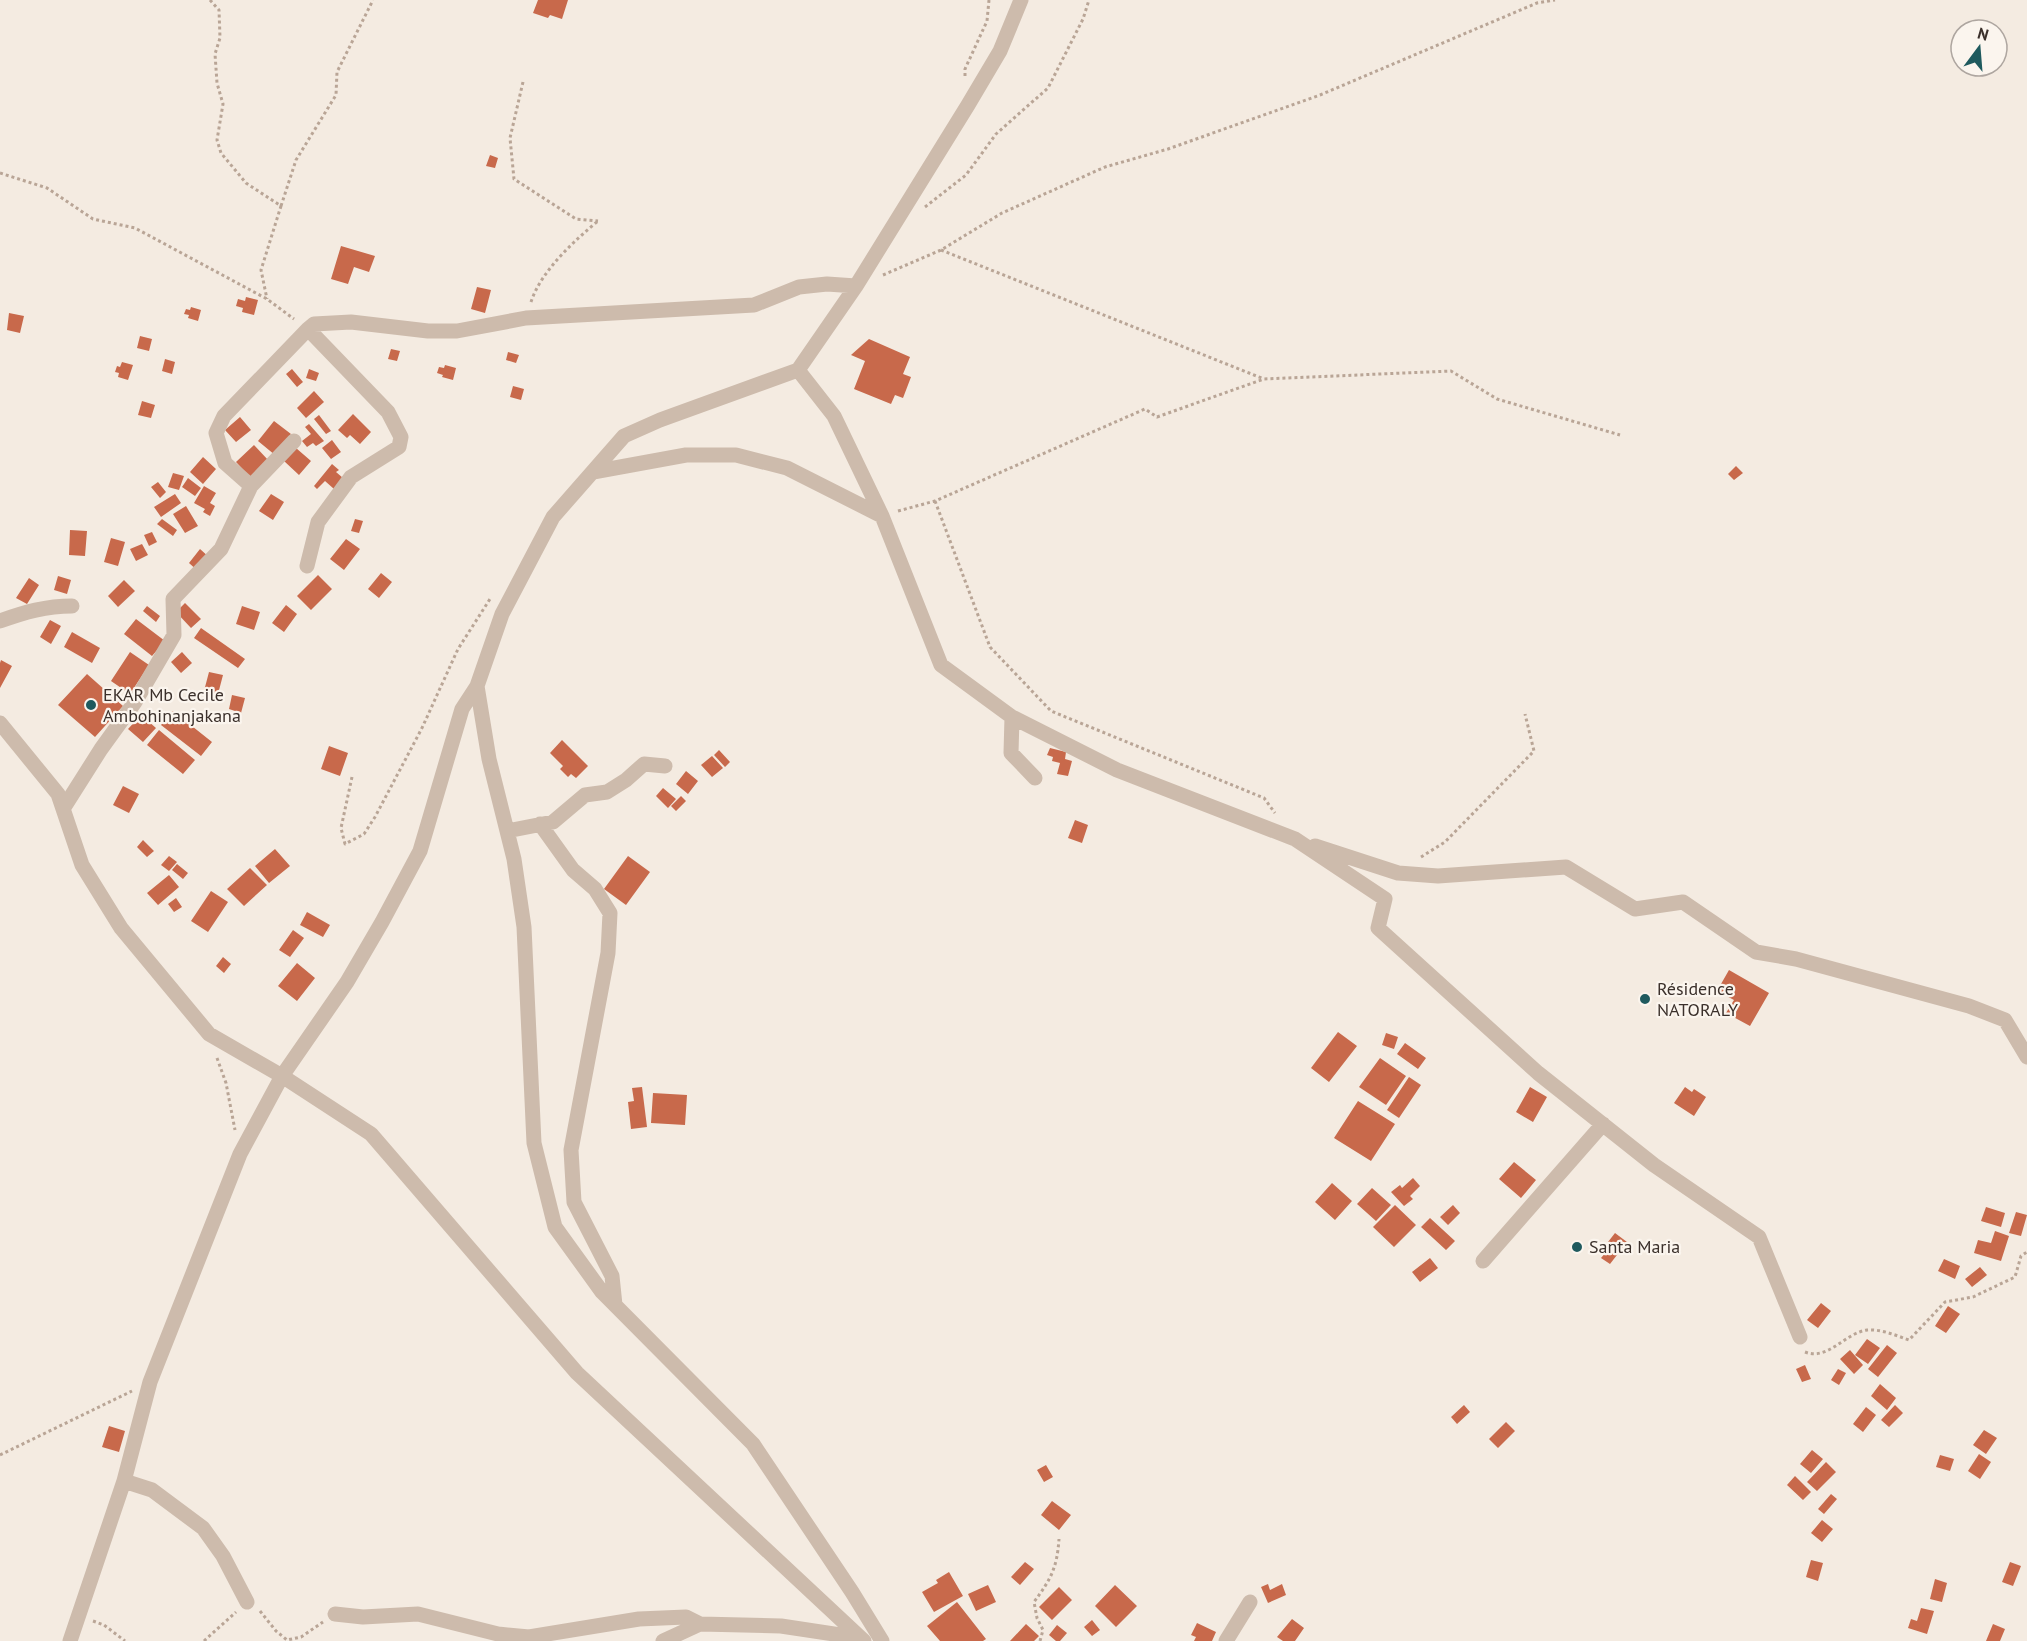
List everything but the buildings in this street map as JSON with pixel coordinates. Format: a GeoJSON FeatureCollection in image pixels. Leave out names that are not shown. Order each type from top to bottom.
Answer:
{"type":"FeatureCollection","features":[{"type":"Feature","properties":{"kind":"street"},"geometry":{"type":"LineString","coordinates":[[70,1641],[124,1481],[150,1382],[240,1154],[282,1076],[347,982],[420,851],[462,709],[477,686],[502,614],[554,517],[624,436],[660,420],[798,370],[856,286],[1000,51],[1021,0]]}},
{"type":"Feature","properties":{"kind":"street"},"geometry":{"type":"LineString","coordinates":[[251,486],[225,463],[216,434],[224,416],[314,324],[351,322],[428,331],[457,331],[526,318],[754,305],[799,287],[827,284],[856,286]]}},
{"type":"Feature","properties":{"kind":"street"},"geometry":{"type":"LineString","coordinates":[[307,566],[318,522],[351,477],[399,447],[401,437],[388,412],[308,330]]}},
{"type":"Feature","properties":{"kind":"street"},"geometry":{"type":"LineString","coordinates":[[798,370],[834,416],[882,516],[940,665],[1012,717],[1118,770],[1295,839],[1398,873],[1437,876],[1566,867],[1635,909],[1683,902],[1756,952],[1819,965],[1969,1006],[2005,1020],[2027,1057]]}},
{"type":"Feature","properties":{"kind":"street"},"geometry":{"type":"LineString","coordinates":[[63,809],[101,749],[135,702],[174,635],[173,599],[221,549],[251,486],[294,441]]}},
{"type":"Feature","properties":{"kind":"street"},"geometry":{"type":"LineString","coordinates":[[593,472],[686,455],[736,455],[787,468],[882,516]]}},
{"type":"Feature","properties":{"kind":"street"},"geometry":{"type":"LineString","coordinates":[[0,621],[30,610],[53,606],[72,606]]}},
{"type":"Feature","properties":{"kind":"street"},"geometry":{"type":"LineString","coordinates":[[477,686],[489,759],[513,859],[524,927],[534,1143],[555,1227],[602,1292],[753,1444],[882,1641]]}},
{"type":"Feature","properties":{"kind":"street"},"geometry":{"type":"LineString","coordinates":[[1012,717],[1011,753],[1035,778]]}},
{"type":"Feature","properties":{"kind":"street"},"geometry":{"type":"LineString","coordinates":[[0,723],[58,794],[82,865],[121,928],[209,1034],[282,1076],[371,1134],[577,1373],[862,1640]]}},
{"type":"Feature","properties":{"kind":"street"},"geometry":{"type":"LineString","coordinates":[[507,831],[553,822],[585,795],[607,792],[626,780],[644,764],[665,766]]}},
{"type":"Feature","properties":{"kind":"street"},"geometry":{"type":"LineString","coordinates":[[540,824],[573,870],[595,889],[610,913],[608,953],[571,1150],[574,1202],[612,1276],[615,1305]]}},
{"type":"Feature","properties":{"kind":"street"},"geometry":{"type":"LineString","coordinates":[[1295,839],[1385,899],[1378,928],[1538,1073],[1654,1165],[1759,1238],[1800,1337]]}},
{"type":"Feature","properties":{"kind":"street"},"geometry":{"type":"LineString","coordinates":[[1483,1261],[1603,1124]]}},
{"type":"Feature","properties":{"kind":"street"},"geometry":{"type":"LineString","coordinates":[[124,1481],[152,1490],[203,1528],[223,1556],[247,1602]]}},
{"type":"Feature","properties":{"kind":"street"},"geometry":{"type":"LineString","coordinates":[[1227,1641],[1250,1602]]}},
{"type":"Feature","properties":{"kind":"street"},"geometry":{"type":"LineString","coordinates":[[335,1614],[363,1617],[418,1614],[498,1634],[529,1637],[639,1619],[686,1617],[700,1624],[781,1626],[862,1640]]}},
{"type":"Feature","properties":{"kind":"street"},"geometry":{"type":"LineString","coordinates":[[663,1641],[700,1624]]}},
{"type":"Feature","properties":{"kind":"path"},"geometry":{"type":"LineString","coordinates":[[210,0],[219,10],[220,38],[215,54],[217,83],[223,104],[217,140],[221,153],[246,183],[281,206]]}},
{"type":"Feature","properties":{"kind":"path"},"geometry":{"type":"LineString","coordinates":[[267,299],[261,270],[296,160],[336,95],[337,72],[373,0]]}},
{"type":"Feature","properties":{"kind":"path"},"geometry":{"type":"LineString","coordinates":[[966,78],[965,69],[987,21],[989,0]]}},
{"type":"Feature","properties":{"kind":"path"},"geometry":{"type":"LineString","coordinates":[[920,211],[966,175],[996,134],[1048,88],[1083,19],[1089,0]]}},
{"type":"Feature","properties":{"kind":"path"},"geometry":{"type":"LineString","coordinates":[[856,286],[940,250],[1002,213],[1105,167],[1168,149],[1320,95],[1537,3],[1555,0]]}},
{"type":"Feature","properties":{"kind":"path"},"geometry":{"type":"LineString","coordinates":[[523,82],[510,138],[514,179],[576,219],[598,221],[577,238],[536,286],[526,318]]}},
{"type":"Feature","properties":{"kind":"path"},"geometry":{"type":"LineString","coordinates":[[0,173],[47,188],[93,219],[135,228],[267,299],[308,330]]}},
{"type":"Feature","properties":{"kind":"path"},"geometry":{"type":"LineString","coordinates":[[940,250],[1264,379]]}},
{"type":"Feature","properties":{"kind":"path"},"geometry":{"type":"LineString","coordinates":[[882,516],[934,501],[1145,410],[1157,417],[1264,379],[1451,371],[1497,399],[1620,435]]}},
{"type":"Feature","properties":{"kind":"path"},"geometry":{"type":"LineString","coordinates":[[934,501],[990,647],[1051,711],[1264,798],[1276,814]]}},
{"type":"Feature","properties":{"kind":"path"},"geometry":{"type":"LineString","coordinates":[[352,777],[341,828],[345,844],[364,834],[375,817],[422,728],[458,649],[495,590]]}},
{"type":"Feature","properties":{"kind":"path"},"geometry":{"type":"LineString","coordinates":[[1398,873],[1445,842],[1534,751],[1525,714]]}},
{"type":"Feature","properties":{"kind":"path"},"geometry":{"type":"LineString","coordinates":[[209,1034],[226,1083],[240,1154]]}},
{"type":"Feature","properties":{"kind":"path"},"geometry":{"type":"LineString","coordinates":[[1800,1337],[1805,1352],[1812,1354],[1833,1349],[1850,1336],[1864,1330],[1880,1330],[1909,1340],[1945,1302],[1974,1297],[2015,1277],[2021,1256],[2027,1252]]}},
{"type":"Feature","properties":{"kind":"path"},"geometry":{"type":"LineString","coordinates":[[0,1455],[150,1382]]}},
{"type":"Feature","properties":{"kind":"path"},"geometry":{"type":"LineString","coordinates":[[1040,1641],[1043,1630],[1037,1618],[1034,1602],[1058,1562],[1059,1539]]}},
{"type":"Feature","properties":{"kind":"path"},"geometry":{"type":"LineString","coordinates":[[204,1641],[247,1602],[258,1609],[276,1631],[287,1640],[301,1637],[335,1614]]}},
{"type":"Feature","properties":{"kind":"path"},"geometry":{"type":"LineString","coordinates":[[77,1620],[91,1620],[104,1625],[125,1641]]}},
{"type":"Feature","properties":{"kind":"place","name":"EKAR Mb Cecile Ambohinanjakana"},"geometry":{"type":"Point","coordinates":[91,705]}},
{"type":"Feature","properties":{"kind":"place","name":"Résidence NATORALY"},"geometry":{"type":"Point","coordinates":[1645,999]}},
{"type":"Feature","properties":{"kind":"place","name":"Santa Maria"},"geometry":{"type":"Point","coordinates":[1577,1247]}}]}
